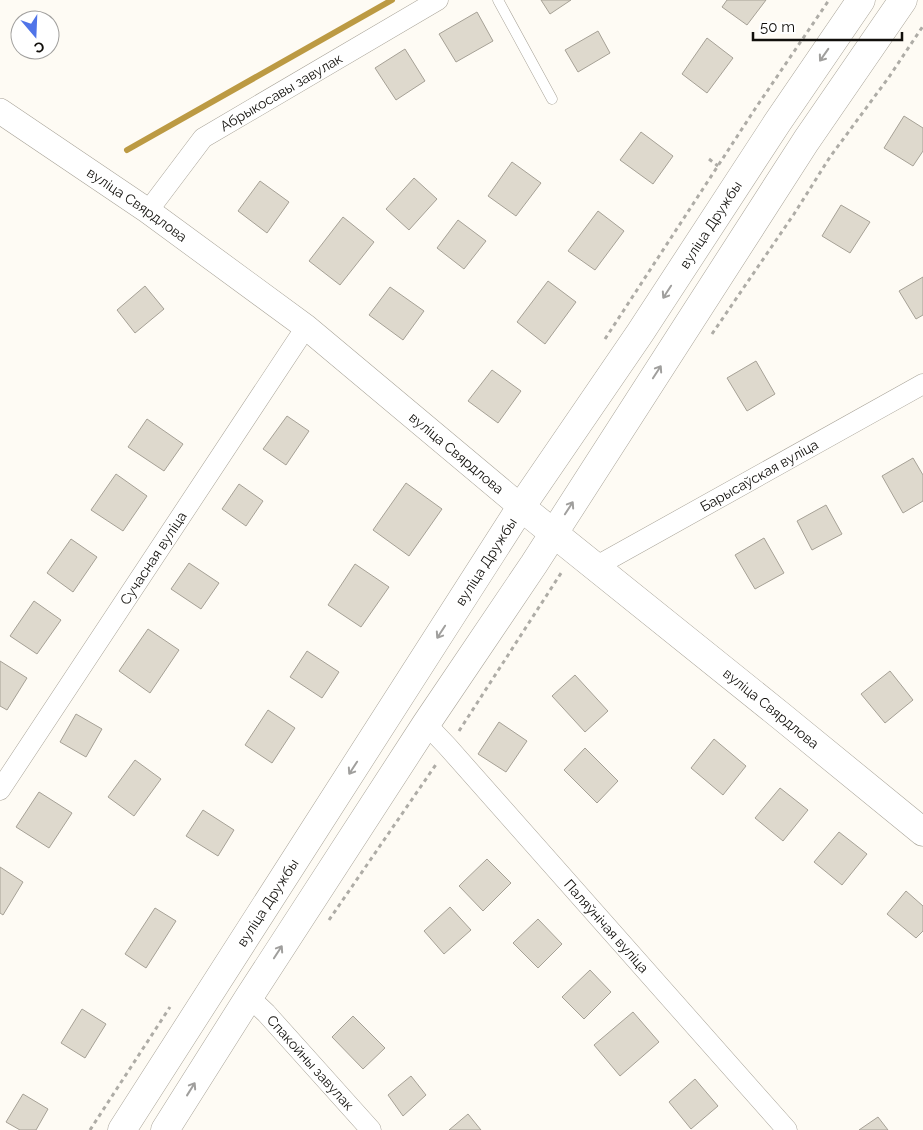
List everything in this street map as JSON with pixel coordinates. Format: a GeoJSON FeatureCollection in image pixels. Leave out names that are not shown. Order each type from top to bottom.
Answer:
{"type":"FeatureCollection","features":[{"type":"Feature","properties":{"kind":"main road","name":"вуліца Дружбы"},"geometry":{"type":"LineString","coordinates":[[122,1130],[521,507],[640,333],[771,131],[862,0]]}},
{"type":"Feature","properties":{"kind":"main road"},"geometry":{"type":"LineString","coordinates":[[165,1130],[249,997],[426,724],[553,533],[806,141],[903,0]]}},
{"type":"Feature","properties":{"kind":"main road"},"geometry":{"type":"LineString","coordinates":[[553,533],[547,522],[548,500],[557,482],[606,406],[640,333]]}},
{"type":"Feature","properties":{"kind":"main road"},"geometry":{"type":"LineString","coordinates":[[426,724],[466,643],[521,555],[529,538],[528,520],[521,507]]}},
{"type":"Feature","properties":{"kind":"main road","name":"вуліца Свярдлова"},"geometry":{"type":"LineString","coordinates":[[521,507],[923,832]]}},
{"type":"Feature","properties":{"kind":"street","name":"Абрыкосавы завулак"},"geometry":{"type":"LineString","coordinates":[[148,211],[203,138],[438,0]]}},
{"type":"Feature","properties":{"kind":"street","name":"вуліца Свярдлова"},"geometry":{"type":"LineString","coordinates":[[0,111],[148,211],[306,327],[521,507]]}},
{"type":"Feature","properties":{"kind":"street","name":"Сучасная вуліца"},"geometry":{"type":"LineString","coordinates":[[0,790],[306,327]]}},
{"type":"Feature","properties":{"kind":"street","name":"Барысаўская вуліца"},"geometry":{"type":"LineString","coordinates":[[595,567],[923,384]]}},
{"type":"Feature","properties":{"kind":"street","name":"Паляўнічая вуліца"},"geometry":{"type":"LineString","coordinates":[[426,724],[453,752],[786,1130]]}},
{"type":"Feature","properties":{"kind":"street","name":"Спакойны завулак"},"geometry":{"type":"LineString","coordinates":[[249,997],[266,1013],[371,1130]]}},
{"type":"Feature","properties":{"kind":"lane"},"geometry":{"type":"LineString","coordinates":[[498,0],[552,99]]}},
{"type":"Feature","properties":{"kind":"path"},"geometry":{"type":"LineString","coordinates":[[601,345],[755,109],[829,0]]}},
{"type":"Feature","properties":{"kind":"path"},"geometry":{"type":"LineString","coordinates":[[708,341],[830,157],[889,77],[923,26]]}},
{"type":"Feature","properties":{"kind":"path"},"geometry":{"type":"LineString","coordinates":[[457,733],[567,564]]}},
{"type":"Feature","properties":{"kind":"path"},"geometry":{"type":"LineString","coordinates":[[328,922],[441,758]]}},
{"type":"Feature","properties":{"kind":"building"},"geometry":{"type":"Polygon","coordinates":[[[541,0],[571,0],[550,14],[541,0]]]}},
{"type":"Feature","properties":{"kind":"building"},"geometry":{"type":"Polygon","coordinates":[[[727,0],[766,0],[747,25],[722,7],[727,0]]]}},
{"type":"Feature","properties":{"kind":"building"},"geometry":{"type":"Polygon","coordinates":[[[477,12],[493,41],[456,62],[439,34],[477,12]]]}},
{"type":"Feature","properties":{"kind":"building"},"geometry":{"type":"Polygon","coordinates":[[[598,31],[610,53],[578,72],[565,50],[598,31]]]}},
{"type":"Feature","properties":{"kind":"building"},"geometry":{"type":"Polygon","coordinates":[[[707,38],[733,58],[707,93],[682,74],[707,38]]]}},
{"type":"Feature","properties":{"kind":"building"},"geometry":{"type":"Polygon","coordinates":[[[405,49],[425,81],[396,100],[375,68],[405,49]]]}},
{"type":"Feature","properties":{"kind":"building"},"geometry":{"type":"Polygon","coordinates":[[[904,116],[923,128],[923,151],[913,166],[884,148],[904,116]]]}},
{"type":"Feature","properties":{"kind":"building"},"geometry":{"type":"Polygon","coordinates":[[[641,132],[673,156],[653,184],[620,160],[641,132]]]}},
{"type":"Feature","properties":{"kind":"building"},"geometry":{"type":"Polygon","coordinates":[[[512,162],[541,183],[516,216],[488,196],[512,162]]]}},
{"type":"Feature","properties":{"kind":"building"},"geometry":{"type":"Polygon","coordinates":[[[414,178],[437,199],[409,230],[386,209],[414,178]]]}},
{"type":"Feature","properties":{"kind":"building"},"geometry":{"type":"Polygon","coordinates":[[[260,181],[289,202],[267,233],[238,211],[260,181]]]}},
{"type":"Feature","properties":{"kind":"building"},"geometry":{"type":"Polygon","coordinates":[[[841,205],[870,222],[850,253],[822,236],[841,205]]]}},
{"type":"Feature","properties":{"kind":"building"},"geometry":{"type":"Polygon","coordinates":[[[598,211],[624,231],[595,270],[568,251],[598,211]]]}},
{"type":"Feature","properties":{"kind":"building"},"geometry":{"type":"Polygon","coordinates":[[[343,217],[374,242],[340,285],[309,261],[343,217]]]}},
{"type":"Feature","properties":{"kind":"building"},"geometry":{"type":"Polygon","coordinates":[[[458,220],[486,241],[464,269],[437,248],[458,220]]]}},
{"type":"Feature","properties":{"kind":"building"},"geometry":{"type":"Polygon","coordinates":[[[923,277],[923,315],[916,319],[899,291],[923,277]]]}},
{"type":"Feature","properties":{"kind":"building"},"geometry":{"type":"Polygon","coordinates":[[[548,281],[576,302],[545,344],[517,322],[548,281]]]}},
{"type":"Feature","properties":{"kind":"building"},"geometry":{"type":"Polygon","coordinates":[[[145,286],[164,309],[135,333],[117,310],[145,286]]]}},
{"type":"Feature","properties":{"kind":"building"},"geometry":{"type":"Polygon","coordinates":[[[390,287],[424,311],[403,340],[369,315],[390,287]]]}},
{"type":"Feature","properties":{"kind":"building"},"geometry":{"type":"Polygon","coordinates":[[[756,361],[775,394],[747,411],[727,378],[756,361]]]}},
{"type":"Feature","properties":{"kind":"building"},"geometry":{"type":"Polygon","coordinates":[[[492,370],[521,391],[498,423],[468,401],[492,370]]]}},
{"type":"Feature","properties":{"kind":"building"},"geometry":{"type":"Polygon","coordinates":[[[287,416],[309,431],[286,465],[263,449],[287,416]]]}},
{"type":"Feature","properties":{"kind":"building"},"geometry":{"type":"Polygon","coordinates":[[[147,419],[183,444],[164,471],[128,447],[147,419]]]}},
{"type":"Feature","properties":{"kind":"building"},"geometry":{"type":"Polygon","coordinates":[[[913,458],[923,475],[923,501],[903,513],[882,476],[913,458]]]}},
{"type":"Feature","properties":{"kind":"building"},"geometry":{"type":"Polygon","coordinates":[[[116,474],[147,496],[123,531],[91,510],[116,474]]]}},
{"type":"Feature","properties":{"kind":"building"},"geometry":{"type":"Polygon","coordinates":[[[406,483],[442,509],[409,556],[373,530],[406,483]]]}},
{"type":"Feature","properties":{"kind":"building"},"geometry":{"type":"Polygon","coordinates":[[[239,484],[263,501],[246,526],[222,509],[239,484]]]}},
{"type":"Feature","properties":{"kind":"building"},"geometry":{"type":"Polygon","coordinates":[[[826,505],[842,534],[812,550],[797,521],[826,505]]]}},
{"type":"Feature","properties":{"kind":"building"},"geometry":{"type":"Polygon","coordinates":[[[764,538],[784,573],[755,589],[735,555],[764,538]]]}},
{"type":"Feature","properties":{"kind":"building"},"geometry":{"type":"Polygon","coordinates":[[[71,539],[97,557],[73,592],[47,573],[71,539]]]}},
{"type":"Feature","properties":{"kind":"building"},"geometry":{"type":"Polygon","coordinates":[[[189,563],[219,583],[201,609],[171,589],[189,563]]]}},
{"type":"Feature","properties":{"kind":"building"},"geometry":{"type":"Polygon","coordinates":[[[355,564],[389,587],[361,627],[328,605],[355,564]]]}},
{"type":"Feature","properties":{"kind":"building"},"geometry":{"type":"Polygon","coordinates":[[[34,601],[61,620],[37,654],[10,636],[34,601]]]}},
{"type":"Feature","properties":{"kind":"building"},"geometry":{"type":"Polygon","coordinates":[[[148,629],[179,650],[150,693],[119,671],[148,629]]]}},
{"type":"Feature","properties":{"kind":"building"},"geometry":{"type":"Polygon","coordinates":[[[307,651],[339,672],[322,698],[290,677],[307,651]]]}},
{"type":"Feature","properties":{"kind":"building"},"geometry":{"type":"Polygon","coordinates":[[[0,661],[27,678],[7,710],[0,706],[0,661]]]}},
{"type":"Feature","properties":{"kind":"building"},"geometry":{"type":"Polygon","coordinates":[[[890,671],[913,700],[885,723],[861,694],[890,671]]]}},
{"type":"Feature","properties":{"kind":"building"},"geometry":{"type":"Polygon","coordinates":[[[575,675],[608,711],[585,732],[552,696],[575,675]]]}},
{"type":"Feature","properties":{"kind":"building"},"geometry":{"type":"Polygon","coordinates":[[[268,710],[295,728],[272,763],[245,745],[268,710]]]}},
{"type":"Feature","properties":{"kind":"building"},"geometry":{"type":"Polygon","coordinates":[[[76,714],[102,729],[86,757],[60,742],[76,714]]]}},
{"type":"Feature","properties":{"kind":"building"},"geometry":{"type":"Polygon","coordinates":[[[499,722],[527,741],[506,772],[478,754],[499,722]]]}},
{"type":"Feature","properties":{"kind":"building"},"geometry":{"type":"Polygon","coordinates":[[[714,739],[746,766],[723,795],[691,768],[714,739]]]}},
{"type":"Feature","properties":{"kind":"building"},"geometry":{"type":"Polygon","coordinates":[[[585,748],[618,781],[597,803],[564,770],[585,748]]]}},
{"type":"Feature","properties":{"kind":"building"},"geometry":{"type":"Polygon","coordinates":[[[135,760],[161,779],[134,816],[108,797],[135,760]]]}},
{"type":"Feature","properties":{"kind":"building"},"geometry":{"type":"Polygon","coordinates":[[[780,788],[808,810],[783,841],[755,818],[780,788]]]}},
{"type":"Feature","properties":{"kind":"building"},"geometry":{"type":"Polygon","coordinates":[[[39,792],[72,813],[49,848],[16,827],[39,792]]]}},
{"type":"Feature","properties":{"kind":"building"},"geometry":{"type":"Polygon","coordinates":[[[203,810],[234,830],[218,856],[186,836],[203,810]]]}},
{"type":"Feature","properties":{"kind":"building"},"geometry":{"type":"Polygon","coordinates":[[[839,832],[867,854],[842,885],[814,862],[839,832]]]}},
{"type":"Feature","properties":{"kind":"building"},"geometry":{"type":"Polygon","coordinates":[[[487,859],[511,883],[483,911],[459,886],[487,859]]]}},
{"type":"Feature","properties":{"kind":"building"},"geometry":{"type":"Polygon","coordinates":[[[0,867],[23,882],[3,915],[0,913],[0,867]]]}},
{"type":"Feature","properties":{"kind":"building"},"geometry":{"type":"Polygon","coordinates":[[[906,891],[923,906],[923,931],[916,938],[887,914],[906,891]]]}},
{"type":"Feature","properties":{"kind":"building"},"geometry":{"type":"Polygon","coordinates":[[[450,907],[471,930],[444,954],[424,931],[450,907]]]}},
{"type":"Feature","properties":{"kind":"building"},"geometry":{"type":"Polygon","coordinates":[[[155,908],[176,921],[146,968],[125,954],[155,908]]]}},
{"type":"Feature","properties":{"kind":"building"},"geometry":{"type":"Polygon","coordinates":[[[538,919],[562,944],[538,968],[513,943],[538,919]]]}},
{"type":"Feature","properties":{"kind":"building"},"geometry":{"type":"Polygon","coordinates":[[[590,970],[611,992],[584,1019],[562,997],[590,970]]]}},
{"type":"Feature","properties":{"kind":"building"},"geometry":{"type":"Polygon","coordinates":[[[82,1009],[106,1024],[85,1058],[61,1043],[82,1009]]]}},
{"type":"Feature","properties":{"kind":"building"},"geometry":{"type":"Polygon","coordinates":[[[633,1012],[659,1042],[620,1076],[594,1045],[633,1012]]]}},
{"type":"Feature","properties":{"kind":"building"},"geometry":{"type":"Polygon","coordinates":[[[353,1016],[385,1048],[363,1069],[332,1037],[353,1016]]]}},
{"type":"Feature","properties":{"kind":"building"},"geometry":{"type":"Polygon","coordinates":[[[411,1076],[426,1095],[403,1116],[388,1095],[411,1076]]]}},
{"type":"Feature","properties":{"kind":"building"},"geometry":{"type":"Polygon","coordinates":[[[695,1079],[718,1106],[691,1129],[669,1102],[695,1079]]]}},
{"type":"Feature","properties":{"kind":"building"},"geometry":{"type":"Polygon","coordinates":[[[23,1094],[48,1109],[36,1130],[20,1130],[6,1122],[23,1094]]]}},
{"type":"Feature","properties":{"kind":"building"},"geometry":{"type":"Polygon","coordinates":[[[468,1114],[481,1130],[449,1130],[468,1114]]]}},
{"type":"Feature","properties":{"kind":"building"},"geometry":{"type":"Polygon","coordinates":[[[878,1117],[888,1130],[859,1130],[878,1117]]]}},
{"type":"Feature","properties":{"kind":"waterway"},"geometry":{"type":"LineString","coordinates":[[127,150],[392,0]]}}]}
